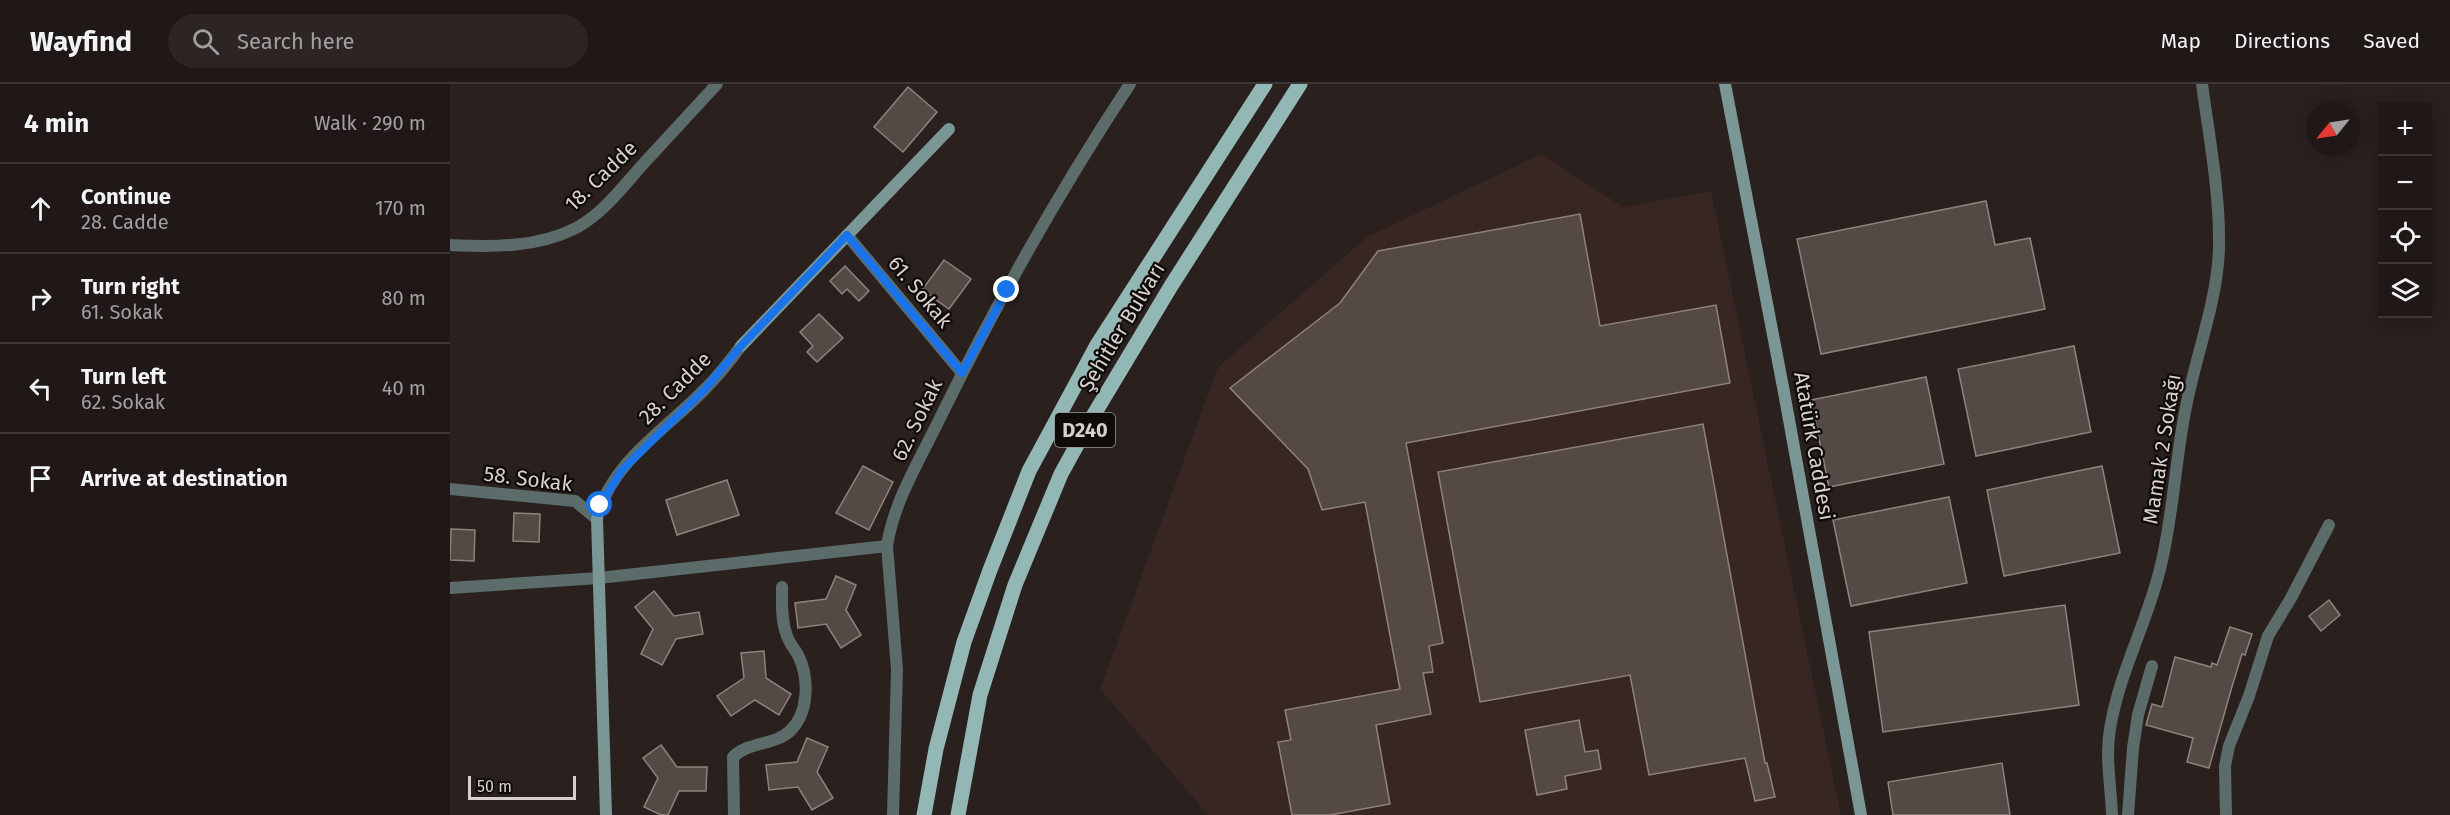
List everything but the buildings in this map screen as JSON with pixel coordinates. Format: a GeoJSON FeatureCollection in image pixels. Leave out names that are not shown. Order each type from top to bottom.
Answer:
{"type":"FeatureCollection","features":[{"type":"Feature","properties":{"kind":"main road","name":"Şehitler Bulvarı"},"geometry":{"type":"LineString","coordinates":[[924,815],[936,749],[964,642],[1029,471],[1097,345],[1264,84]]}},
{"type":"Feature","properties":{"kind":"main road","name":"Şehitler Bulvarı"},"geometry":{"type":"LineString","coordinates":[[958,815],[980,695],[1015,585],[1061,474],[1092,416],[1171,286],[1300,84]]}},
{"type":"Feature","properties":{"kind":"main road","name":"Atatürk Caddesi"},"geometry":{"type":"LineString","coordinates":[[1725,84],[1862,815]]}},
{"type":"Feature","properties":{"kind":"main road","name":"28. Cadde"},"geometry":{"type":"LineString","coordinates":[[741,346],[949,129]]}},
{"type":"Feature","properties":{"kind":"main road","name":"28. Cadde"},"geometry":{"type":"LineString","coordinates":[[597,519],[606,815]]}},
{"type":"Feature","properties":{"kind":"street","name":"18. Cadde"},"geometry":{"type":"LineString","coordinates":[[450,245],[510,246],[543,241],[577,228],[618,192],[717,84]]}},
{"type":"Feature","properties":{"kind":"street","name":"62. Sokak"},"geometry":{"type":"LineString","coordinates":[[893,815],[897,669],[887,546],[890,529],[898,506],[962,373],[1034,243],[1130,84]]}},
{"type":"Feature","properties":{"kind":"street","name":"Mamak 2 Sokağı"},"geometry":{"type":"LineString","coordinates":[[2112,815],[2109,729],[2120,687],[2160,571],[2168,535],[2186,404],[2204,334],[2219,249],[2216,195],[2202,84]]}},
{"type":"Feature","properties":{"kind":"street","name":"61. Sokak"},"geometry":{"type":"LineString","coordinates":[[847,235],[962,373]]}},
{"type":"Feature","properties":{"kind":"street","name":"28. Cadde"},"geometry":{"type":"LineString","coordinates":[[597,519],[603,498],[622,470],[705,389],[741,346]]}},
{"type":"Feature","properties":{"kind":"street","name":"58. Sokak"},"geometry":{"type":"LineString","coordinates":[[450,489],[569,500],[584,507],[597,519]]}},
{"type":"Feature","properties":{"kind":"street"},"geometry":{"type":"LineString","coordinates":[[2226,815],[2225,766],[2229,746],[2249,696],[2268,636],[2295,591],[2329,525]]}},
{"type":"Feature","properties":{"kind":"street"},"geometry":{"type":"LineString","coordinates":[[450,588],[599,578],[887,546]]}},
{"type":"Feature","properties":{"kind":"street"},"geometry":{"type":"LineString","coordinates":[[734,815],[733,757],[741,749],[783,737],[793,729],[801,714],[806,694],[806,678],[800,659],[786,634],[782,587]]}},
{"type":"Feature","properties":{"kind":"street"},"geometry":{"type":"LineString","coordinates":[[2128,815],[2138,715],[2152,666]]}},
{"type":"Feature","properties":{"kind":"shaded area"},"geometry":{"type":"Polygon","coordinates":[[[1541,154],[1623,207],[1711,191],[1841,815],[1208,815],[1100,689],[1218,367],[1367,237],[1541,154]]]}},
{"type":"Feature","properties":{"kind":"route"},"geometry":{"type":"LineString","coordinates":[[600,505],[606,492],[622,470],[705,389],[741,346],[847,235],[962,373],[1007,290]]}}]}
